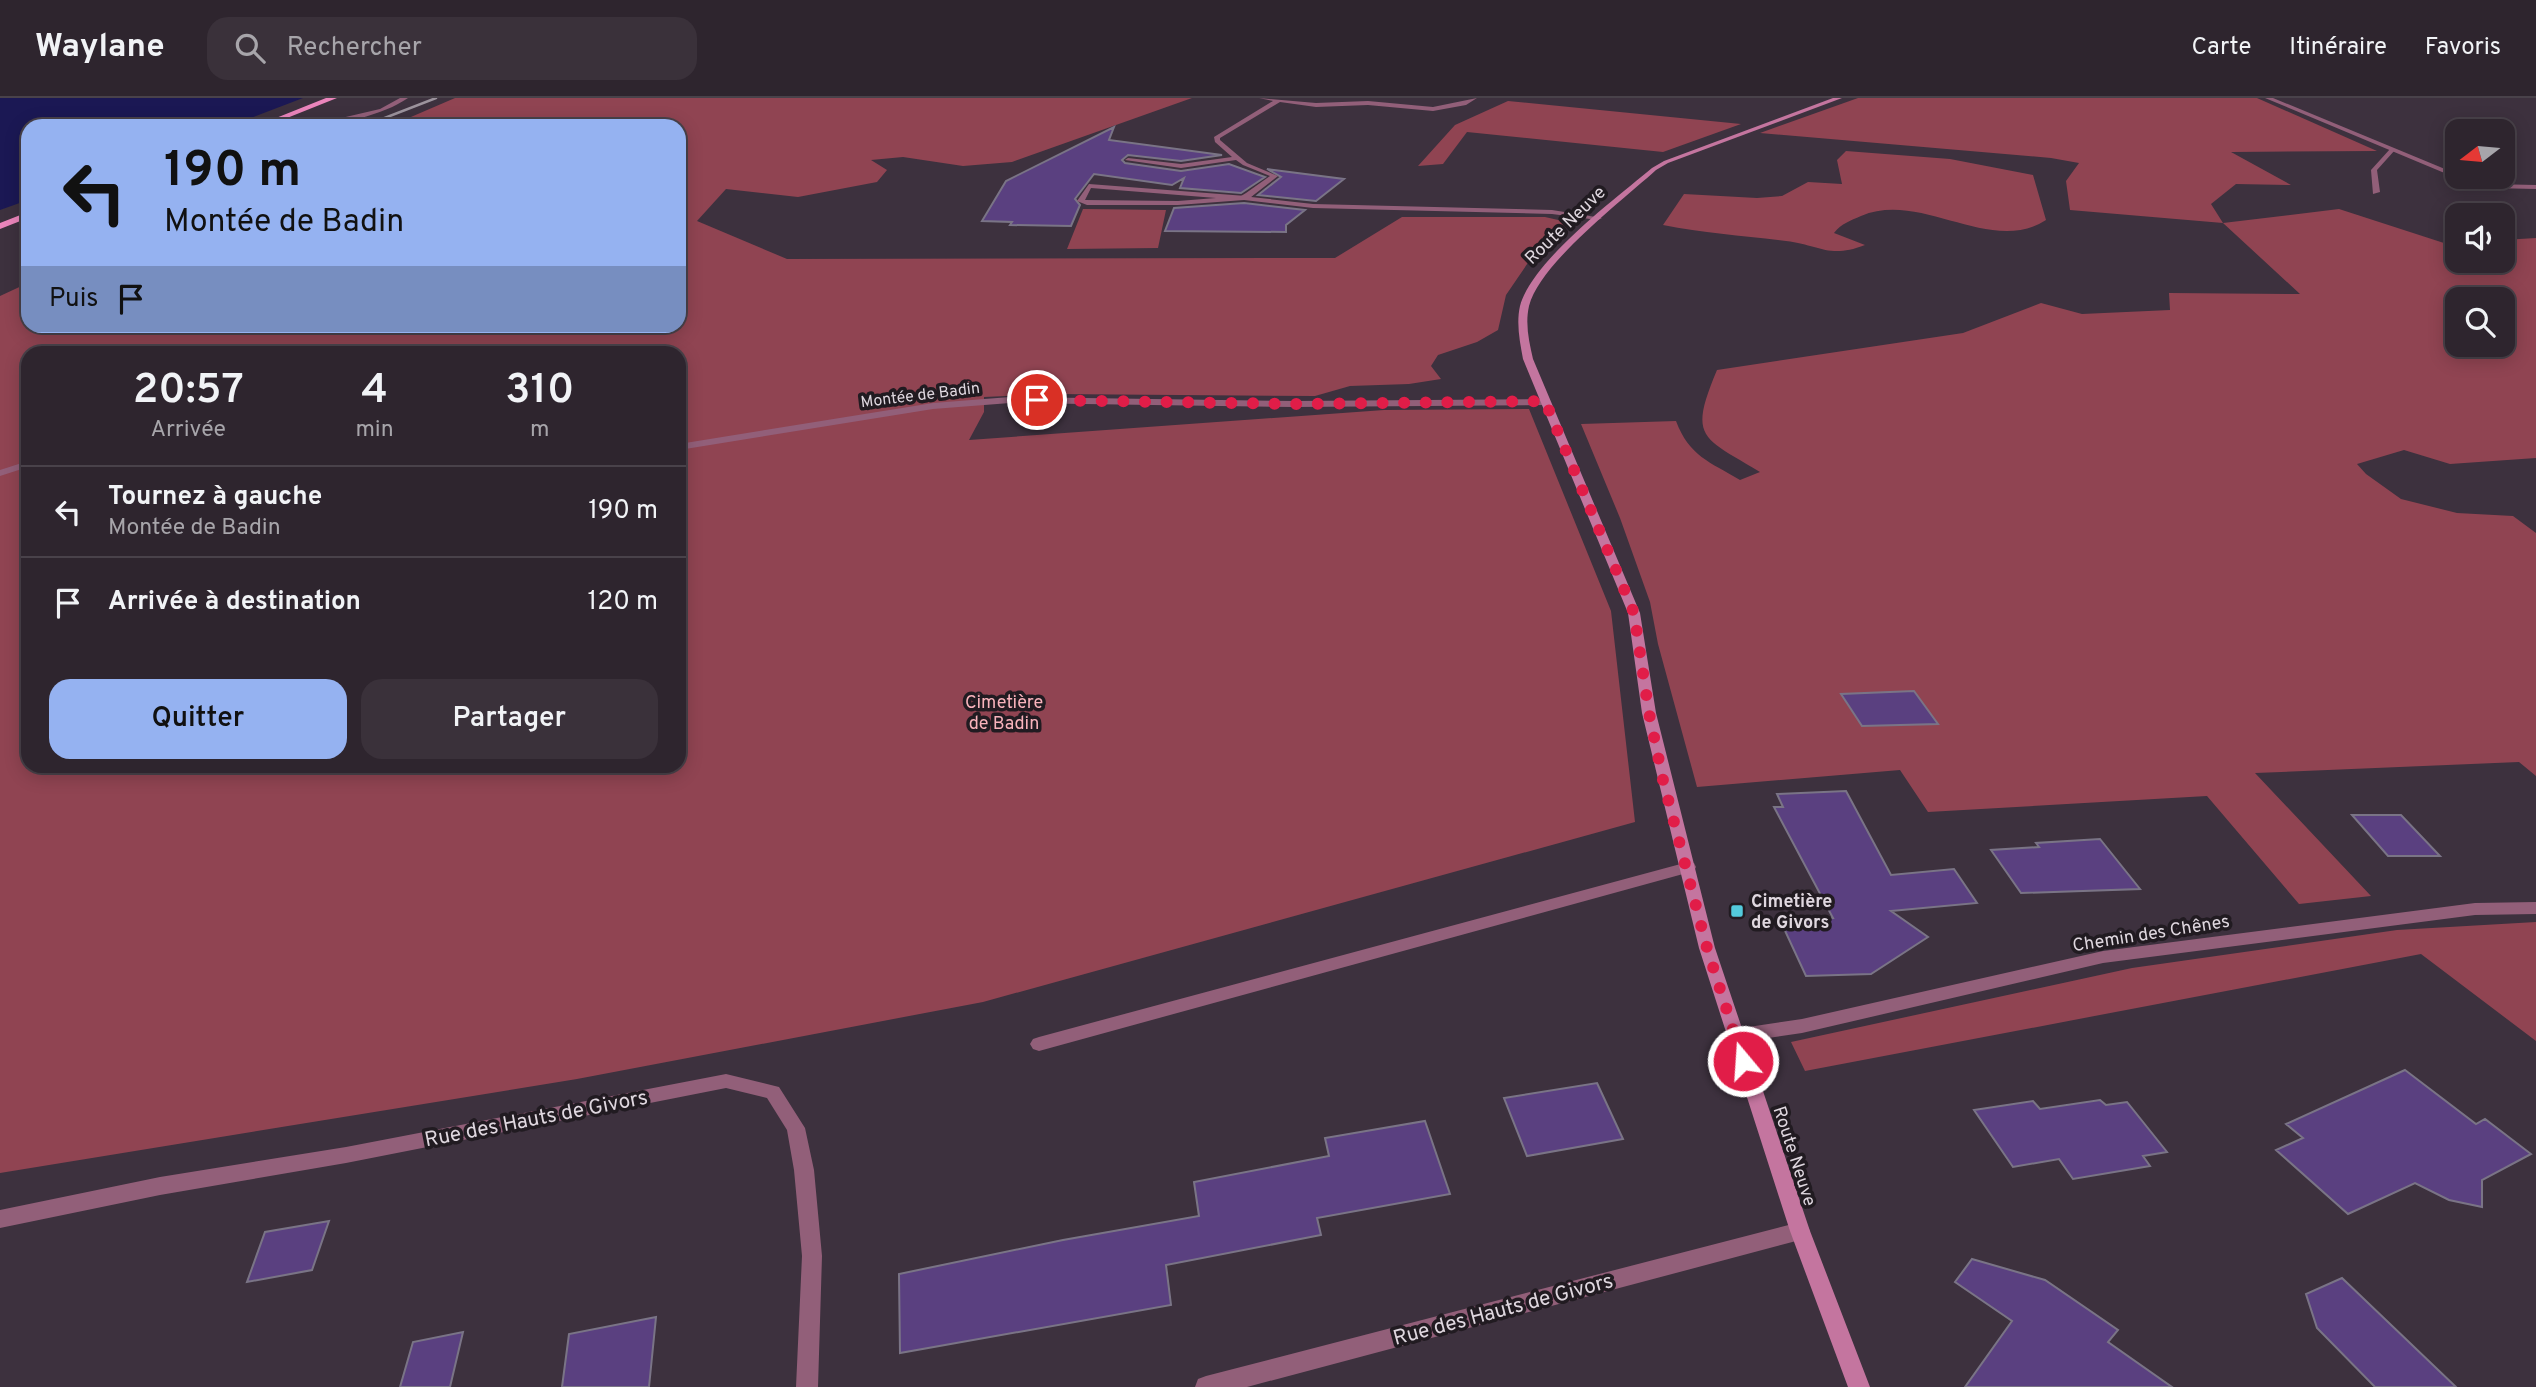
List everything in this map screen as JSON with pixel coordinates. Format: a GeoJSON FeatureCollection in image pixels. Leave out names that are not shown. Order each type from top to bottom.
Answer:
{"type":"FeatureCollection","features":[{"type":"Feature","properties":{"kind":"main road"},"geometry":{"type":"LineString","coordinates":[[278,119],[333,98]]}},
{"type":"Feature","properties":{"kind":"main road"},"geometry":{"type":"LineString","coordinates":[[0,226],[21,218]]}},
{"type":"Feature","properties":{"kind":"street"},"geometry":{"type":"LineString","coordinates":[[342,119],[382,110],[405,98]]}},
{"type":"Feature","properties":{"kind":"street"},"geometry":{"type":"LineString","coordinates":[[1262,98],[1316,105],[1368,103],[1433,109],[1464,104],[1472,98]]}},
{"type":"Feature","properties":{"kind":"street","name":"Route Neuve"},"geometry":{"type":"LineString","coordinates":[[1839,98],[1676,157],[1654,169],[1547,265],[1522,306],[1521,319],[1525,348],[1545,401],[1634,613],[1649,713],[1663,780],[1688,867],[1707,948],[1800,1231],[1859,1387]]}},
{"type":"Feature","properties":{"kind":"street"},"geometry":{"type":"LineString","coordinates":[[2268,98],[2468,181],[2491,186],[2536,187]]}},
{"type":"Feature","properties":{"kind":"street"},"geometry":{"type":"LineString","coordinates":[[1278,101],[1217,137],[1217,141],[1237,158],[1275,176],[1247,197],[1178,203],[1081,201],[1089,187],[1247,197],[1313,206],[1542,211],[1598,218]]}},
{"type":"Feature","properties":{"kind":"street"},"geometry":{"type":"LineString","coordinates":[[2376,192],[2374,170],[2392,150]]}},
{"type":"Feature","properties":{"kind":"street"},"geometry":{"type":"LineString","coordinates":[[1128,160],[1181,166],[1237,158]]}},
{"type":"Feature","properties":{"kind":"street","name":"Montée de Badin"},"geometry":{"type":"LineString","coordinates":[[686,446],[933,406],[1010,400],[1294,404],[1545,401]]}},
{"type":"Feature","properties":{"kind":"street"},"geometry":{"type":"LineString","coordinates":[[0,472],[21,466]]}},
{"type":"Feature","properties":{"kind":"street"},"geometry":{"type":"LineString","coordinates":[[1039,1044],[1688,867]]}},
{"type":"Feature","properties":{"kind":"street","name":"Chemin des Chênes"},"geometry":{"type":"LineString","coordinates":[[1735,1036],[1802,1026],[2103,957],[2475,909],[2536,908]]}},
{"type":"Feature","properties":{"kind":"street","name":"Rue des Hauts de Givors"},"geometry":{"type":"LineString","coordinates":[[0,1219],[160,1186],[346,1155],[726,1081],[773,1092],[796,1128],[812,1256],[807,1387]]}},
{"type":"Feature","properties":{"kind":"street","name":"Rue des Hauts de Givors"},"geometry":{"type":"LineString","coordinates":[[1206,1387],[1800,1231]]}},
{"type":"Feature","properties":{"kind":"green space","name":"Cimetière de Badin"},"geometry":{"type":"Polygon","coordinates":[[[455,98],[1192,98],[1012,162],[963,166],[903,157],[871,160],[887,170],[877,182],[798,197],[726,189],[697,221],[787,259],[1335,258],[1402,217],[1545,217],[1567,222],[1568,227],[1536,251],[1506,295],[1498,330],[1477,342],[1438,355],[1431,366],[1441,379],[1409,384],[1350,386],[1315,396],[1053,394],[984,397],[984,412],[969,440],[1384,410],[1529,409],[1611,611],[1635,822],[983,1002],[577,1079],[0,1173],[0,296],[21,286],[21,333],[686,333],[686,119],[406,119],[455,98]]]}},
{"type":"Feature","properties":{"kind":"green space"},"geometry":{"type":"Polygon","coordinates":[[[1858,98],[2257,98],[2377,151],[2231,152],[2291,185],[2236,184],[2211,204],[2223,223],[2070,210],[2066,181],[2079,163],[2051,158],[1760,133],[1858,98]]]}},
{"type":"Feature","properties":{"kind":"green space"},"geometry":{"type":"Polygon","coordinates":[[[1508,101],[1741,124],[1663,152],[1467,132],[1443,164],[1418,166],[1455,125],[1508,101]]]}},
{"type":"Feature","properties":{"kind":"green space"},"geometry":{"type":"Polygon","coordinates":[[[1846,151],[1950,159],[2033,175],[2046,220],[2024,229],[2002,231],[1979,228],[1931,215],[1884,210],[1861,216],[1837,230],[1834,233],[1865,245],[1842,251],[1663,225],[1684,194],[1757,198],[1782,196],[1808,182],[1842,184],[1837,160],[1846,151]]]}},
{"type":"Feature","properties":{"kind":"green space"},"geometry":{"type":"Polygon","coordinates":[[[1083,209],[1166,210],[1158,248],[1067,249],[1083,209]]]}},
{"type":"Feature","properties":{"kind":"green space"},"geometry":{"type":"Polygon","coordinates":[[[2339,209],[2445,243],[2445,273],[2515,273],[2515,239],[2536,238],[2536,458],[2450,464],[2404,450],[2357,464],[2366,474],[2401,499],[2457,513],[2513,516],[2536,533],[2536,776],[2519,762],[2255,773],[2371,896],[2299,904],[2207,796],[1928,812],[1900,770],[1697,787],[1658,644],[1650,602],[1620,518],[1581,424],[1676,421],[1694,450],[1710,463],[1740,480],[1760,472],[1713,443],[1706,434],[1703,423],[1703,410],[1717,370],[1963,333],[2041,303],[2082,314],[2170,310],[2169,293],[2300,294],[2223,223],[2339,209]]]}},
{"type":"Feature","properties":{"kind":"green space"},"geometry":{"type":"Polygon","coordinates":[[[2536,922],[2536,1041],[2421,954],[1805,1071],[1791,1042],[2132,968],[2397,930],[2536,922]]]}},
{"type":"Feature","properties":{"kind":"shaded area"},"geometry":{"type":"Polygon","coordinates":[[[0,98],[303,98],[248,119],[21,119],[21,202],[0,210],[0,98]]]}},
{"type":"Feature","properties":{"kind":"building"},"geometry":{"type":"Polygon","coordinates":[[[1114,127],[1109,140],[1222,155],[1181,161],[1128,155],[1122,160],[1125,163],[1181,171],[1229,164],[1265,177],[1241,193],[1180,188],[1184,178],[1172,185],[1094,174],[1075,199],[1080,205],[1071,226],[1010,225],[1012,222],[982,221],[1006,181],[1114,127]]]}},
{"type":"Feature","properties":{"kind":"building"},"geometry":{"type":"Polygon","coordinates":[[[1267,169],[1344,179],[1316,201],[1258,195],[1281,177],[1267,169]]]}},
{"type":"Feature","properties":{"kind":"building"},"geometry":{"type":"Polygon","coordinates":[[[1244,203],[1305,210],[1286,225],[1286,232],[1165,231],[1174,208],[1244,203]]]}},
{"type":"Feature","properties":{"kind":"building"},"geometry":{"type":"Polygon","coordinates":[[[1914,691],[1938,724],[1862,726],[1841,694],[1914,691]]]}},
{"type":"Feature","properties":{"kind":"building"},"geometry":{"type":"Polygon","coordinates":[[[1846,791],[1891,875],[1954,869],[1977,903],[1891,911],[1928,937],[1871,974],[1806,976],[1780,920],[1833,918],[1774,807],[1783,807],[1777,794],[1846,791]]]}},
{"type":"Feature","properties":{"kind":"building"},"geometry":{"type":"Polygon","coordinates":[[[2352,815],[2401,815],[2440,856],[2388,856],[2352,815]]]}},
{"type":"Feature","properties":{"kind":"building"},"geometry":{"type":"Polygon","coordinates":[[[2100,839],[2140,889],[2021,893],[1991,850],[2039,847],[2036,843],[2100,839]]]}},
{"type":"Feature","properties":{"kind":"building"},"geometry":{"type":"Polygon","coordinates":[[[2405,1070],[2476,1124],[2485,1119],[2531,1154],[2482,1180],[2482,1207],[2449,1200],[2415,1183],[2348,1214],[2276,1150],[2303,1138],[2286,1124],[2405,1070]]]}},
{"type":"Feature","properties":{"kind":"building"},"geometry":{"type":"Polygon","coordinates":[[[1597,1083],[1623,1139],[1527,1156],[1504,1098],[1597,1083]]]}},
{"type":"Feature","properties":{"kind":"building"},"geometry":{"type":"Polygon","coordinates":[[[2100,1100],[2106,1105],[2127,1102],[2167,1152],[2143,1156],[2150,1166],[2073,1179],[2059,1159],[2013,1167],[1974,1110],[2033,1101],[2040,1109],[2100,1100]]]}},
{"type":"Feature","properties":{"kind":"building"},"geometry":{"type":"Polygon","coordinates":[[[1425,1121],[1450,1194],[1317,1218],[1321,1235],[1166,1265],[1171,1305],[900,1353],[899,1274],[1063,1240],[1199,1216],[1194,1182],[1329,1156],[1325,1138],[1425,1121]]]}},
{"type":"Feature","properties":{"kind":"building"},"geometry":{"type":"Polygon","coordinates":[[[329,1221],[312,1270],[247,1282],[265,1232],[329,1221]]]}},
{"type":"Feature","properties":{"kind":"building"},"geometry":{"type":"Polygon","coordinates":[[[1972,1259],[2045,1280],[2118,1330],[2108,1342],[2172,1387],[1965,1387],[2012,1321],[1955,1282],[1972,1259]]]}},
{"type":"Feature","properties":{"kind":"building"},"geometry":{"type":"Polygon","coordinates":[[[2342,1278],[2456,1387],[2375,1387],[2317,1328],[2306,1294],[2342,1278]]]}},
{"type":"Feature","properties":{"kind":"building"},"geometry":{"type":"Polygon","coordinates":[[[656,1317],[649,1387],[562,1387],[569,1334],[656,1317]]]}},
{"type":"Feature","properties":{"kind":"building"},"geometry":{"type":"Polygon","coordinates":[[[463,1332],[450,1387],[400,1387],[413,1342],[463,1332]]]}},
{"type":"Feature","properties":{"kind":"railway"},"geometry":{"type":"LineString","coordinates":[[382,119],[436,98]]}},
{"type":"Feature","properties":{"kind":"place","name":"Cimetière de Givors"},"geometry":{"type":"Point","coordinates":[1737,911]}},
{"type":"Feature","properties":{"kind":"route"},"geometry":{"type":"LineString","coordinates":[[1037,400],[1294,404],[1545,401],[1634,613],[1649,713],[1663,780],[1688,867],[1707,948],[1743,1061]]}}]}
